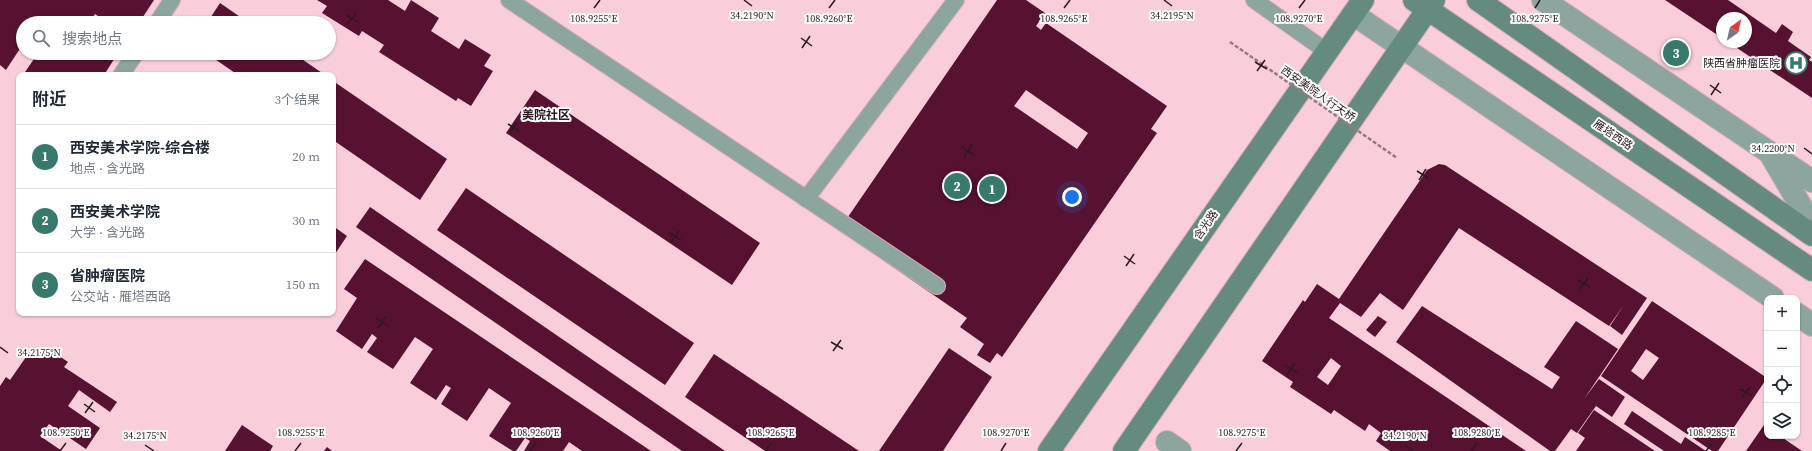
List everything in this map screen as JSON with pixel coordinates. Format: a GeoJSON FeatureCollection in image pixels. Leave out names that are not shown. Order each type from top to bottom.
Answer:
{"type":"FeatureCollection","features":[{"type":"Feature","properties":{"kind":"main road"},"geometry":{"type":"LineString","coordinates":[[1478,0],[1812,235]]}},
{"type":"Feature","properties":{"kind":"main road"},"geometry":{"type":"LineString","coordinates":[[1124,451],[1402,47],[1425,3]]}},
{"type":"Feature","properties":{"kind":"main road","name":"雁塔西路"},"geometry":{"type":"LineString","coordinates":[[1425,3],[1812,270]]}},
{"type":"Feature","properties":{"kind":"main road","name":"含光路"},"geometry":{"type":"LineString","coordinates":[[1049,451],[1358,7]]}},
{"type":"Feature","properties":{"kind":"street"},"geometry":{"type":"LineString","coordinates":[[1543,0],[1812,181]]}},
{"type":"Feature","properties":{"kind":"street"},"geometry":{"type":"LineString","coordinates":[[1358,7],[1402,47],[1769,295]]}},
{"type":"Feature","properties":{"kind":"street"},"geometry":{"type":"LineString","coordinates":[[1770,153],[1812,225]]}},
{"type":"Feature","properties":{"kind":"street"},"geometry":{"type":"LineString","coordinates":[[1800,316],[1812,324]]}},
{"type":"Feature","properties":{"kind":"lane"},"geometry":{"type":"LineString","coordinates":[[162,16],[172,0]]}},
{"type":"Feature","properties":{"kind":"lane"},"geometry":{"type":"LineString","coordinates":[[509,0],[937,286]]}},
{"type":"Feature","properties":{"kind":"lane"},"geometry":{"type":"LineString","coordinates":[[806,199],[956,0]]}},
{"type":"Feature","properties":{"kind":"lane"},"geometry":{"type":"LineString","coordinates":[[1254,0],[1326,51]]}},
{"type":"Feature","properties":{"kind":"lane"},"geometry":{"type":"LineString","coordinates":[[123,72],[131,60]]}},
{"type":"Feature","properties":{"kind":"path","name":"西安美院人行天桥"},"geometry":{"type":"LineString","coordinates":[[1230,42],[1397,158]]}},
{"type":"Feature","properties":{"kind":"building"},"geometry":{"type":"Polygon","coordinates":[[[0,0],[154,0],[144,16],[98,16],[95,14],[94,16],[16,16],[16,55],[6,70],[0,65],[0,0]]]}},
{"type":"Feature","properties":{"kind":"building"},"geometry":{"type":"Polygon","coordinates":[[[317,0],[388,0],[405,11],[411,0],[439,18],[431,31],[459,49],[465,39],[491,55],[484,66],[493,71],[471,106],[458,98],[456,101],[379,52],[384,45],[362,31],[359,36],[336,22],[336,16],[327,16],[322,13],[327,6],[317,0]]]}},
{"type":"Feature","properties":{"kind":"building"},"geometry":{"type":"Polygon","coordinates":[[[997,0],[1026,0],[1045,13],[1036,26],[1041,30],[1046,23],[1167,106],[1151,129],[1157,133],[1002,357],[997,353],[990,363],[977,355],[984,344],[960,327],[967,318],[839,230],[997,0]],[[1026,90],[1014,106],[1077,149],[1088,133],[1026,90]]]}},
{"type":"Feature","properties":{"kind":"building"},"geometry":{"type":"Polygon","coordinates":[[[1665,0],[1728,0],[1745,12],[1716,12],[1716,34],[1665,0]]]}},
{"type":"Feature","properties":{"kind":"building"},"geometry":{"type":"Polygon","coordinates":[[[220,3],[239,16],[212,16],[220,3]]]}},
{"type":"Feature","properties":{"kind":"building"},"geometry":{"type":"Polygon","coordinates":[[[1752,16],[1776,33],[1782,24],[1793,32],[1788,41],[1811,57],[1809,60],[1812,62],[1812,98],[1737,48],[1752,48],[1752,16]]]}},
{"type":"Feature","properties":{"kind":"building"},"geometry":{"type":"Polygon","coordinates":[[[33,60],[114,60],[106,72],[25,72],[33,60]]]}},
{"type":"Feature","properties":{"kind":"building"},"geometry":{"type":"Polygon","coordinates":[[[216,60],[303,60],[321,72],[234,72],[216,60]]]}},
{"type":"Feature","properties":{"kind":"building"},"geometry":{"type":"Polygon","coordinates":[[[336,83],[447,159],[420,200],[336,142],[336,83]]]}},
{"type":"Feature","properties":{"kind":"building"},"geometry":{"type":"Polygon","coordinates":[[[535,90],[760,243],[732,285],[506,133],[535,90]]]}},
{"type":"Feature","properties":{"kind":"building"},"geometry":{"type":"Polygon","coordinates":[[[1439,164],[1445,165],[1647,298],[1622,335],[1610,326],[1624,305],[1609,326],[1459,228],[1403,310],[1380,293],[1361,317],[1340,303],[1329,318],[1526,451],[1390,451],[1376,441],[1381,433],[1369,424],[1365,431],[1334,410],[1331,414],[1290,387],[1293,382],[1262,361],[1303,300],[1305,302],[1317,284],[1339,299],[1427,170],[1439,164]],[[1331,358],[1317,377],[1328,385],[1341,366],[1331,358]]]}},
{"type":"Feature","properties":{"kind":"building"},"geometry":{"type":"Polygon","coordinates":[[[466,188],[694,343],[665,385],[437,230],[466,188]]]}},
{"type":"Feature","properties":{"kind":"building"},"geometry":{"type":"Polygon","coordinates":[[[370,207],[725,451],[682,451],[356,227],[370,207]]]}},
{"type":"Feature","properties":{"kind":"building"},"geometry":{"type":"Polygon","coordinates":[[[336,228],[347,236],[336,252],[336,228]]]}},
{"type":"Feature","properties":{"kind":"building"},"geometry":{"type":"Polygon","coordinates":[[[365,259],[651,451],[582,451],[569,442],[563,451],[524,451],[530,441],[525,438],[516,451],[513,451],[489,436],[511,403],[489,388],[467,421],[441,404],[451,388],[446,385],[436,400],[410,383],[433,349],[415,337],[393,369],[367,352],[377,338],[372,334],[362,349],[336,331],[357,298],[344,289],[365,259]]]}},
{"type":"Feature","properties":{"kind":"building"},"geometry":{"type":"Polygon","coordinates":[[[1652,301],[1764,376],[1764,382],[1718,451],[1712,451],[1601,376],[1652,301]],[[1646,349],[1631,371],[1643,380],[1659,358],[1646,349]]]}},
{"type":"Feature","properties":{"kind":"building"},"geometry":{"type":"Polygon","coordinates":[[[1422,306],[1552,389],[1560,377],[1544,367],[1576,321],[1618,349],[1584,399],[1599,379],[1625,397],[1612,417],[1596,406],[1577,433],[1571,429],[1555,451],[1550,451],[1396,342],[1422,306]]]}},
{"type":"Feature","properties":{"kind":"building"},"geometry":{"type":"Polygon","coordinates":[[[1378,316],[1387,322],[1375,337],[1366,330],[1378,316]]]}},
{"type":"Feature","properties":{"kind":"building"},"geometry":{"type":"Polygon","coordinates":[[[33,347],[45,355],[49,349],[68,362],[64,367],[117,402],[110,412],[79,390],[68,406],[100,428],[86,449],[49,424],[40,436],[62,451],[0,451],[0,386],[6,377],[10,380],[33,347]]]}},
{"type":"Feature","properties":{"kind":"building"},"geometry":{"type":"Polygon","coordinates":[[[949,348],[992,377],[943,451],[879,451],[949,348]]]}},
{"type":"Feature","properties":{"kind":"building"},"geometry":{"type":"Polygon","coordinates":[[[714,354],[859,451],[765,451],[685,397],[714,354]]]}},
{"type":"Feature","properties":{"kind":"building"},"geometry":{"type":"Polygon","coordinates":[[[1594,410],[1655,451],[1576,451],[1585,438],[1578,433],[1594,410]]]}},
{"type":"Feature","properties":{"kind":"building"},"geometry":{"type":"Polygon","coordinates":[[[1632,411],[1681,444],[1685,437],[1706,451],[1664,451],[1624,424],[1632,411]]]}},
{"type":"Feature","properties":{"kind":"building"},"geometry":{"type":"Polygon","coordinates":[[[242,425],[273,446],[270,451],[225,451],[242,425]]]}},
{"type":"Feature","properties":{"kind":"building"},"geometry":{"type":"Polygon","coordinates":[[[1764,425],[1764,439],[1784,439],[1802,451],[1746,451],[1764,425]]]}},
{"type":"Feature","properties":{"kind":"building"},"geometry":{"type":"Polygon","coordinates":[[[327,447],[332,451],[324,451],[327,447]]]}},
{"type":"Feature","properties":{"kind":"place","name":"省肿瘤医院"},"geometry":{"type":"Point","coordinates":[1676,53]}},
{"type":"Feature","properties":{"kind":"place","name":"陕西省肿瘤医院"},"geometry":{"type":"Point","coordinates":[1796,63]}},
{"type":"Feature","properties":{"kind":"place","name":"西安美术学院"},"geometry":{"type":"Point","coordinates":[957,186]}},
{"type":"Feature","properties":{"kind":"place","name":"西安美术学院-综合楼"},"geometry":{"type":"Point","coordinates":[992,189]}},
{"type":"Feature","properties":{"kind":"district","name":"美院社区"},"geometry":{"type":"Point","coordinates":[546,115]}}]}
